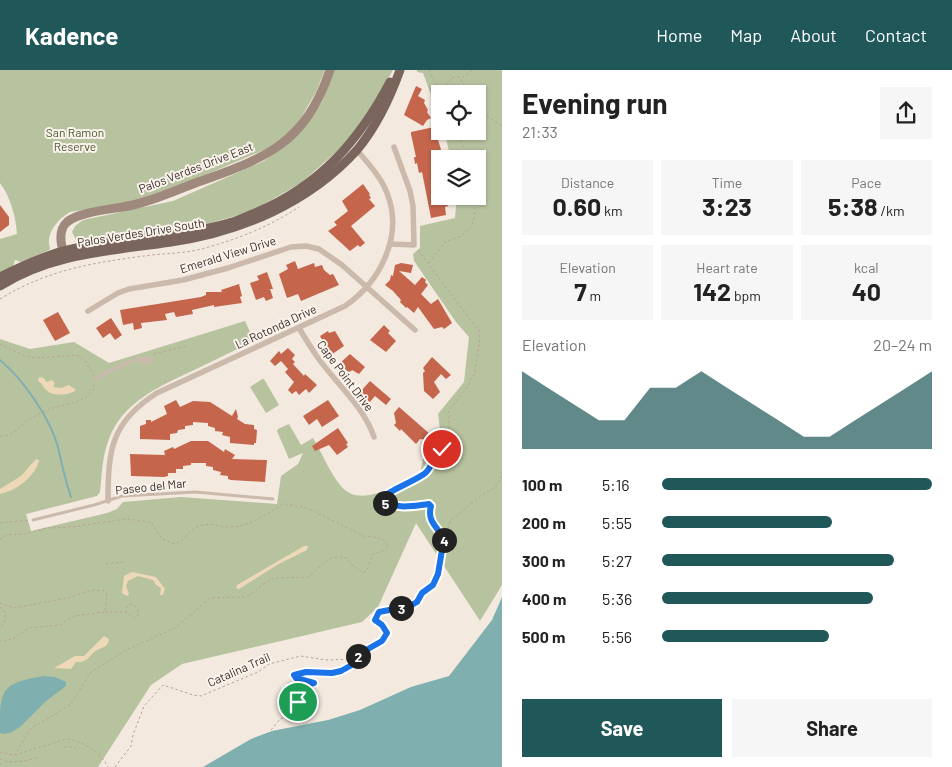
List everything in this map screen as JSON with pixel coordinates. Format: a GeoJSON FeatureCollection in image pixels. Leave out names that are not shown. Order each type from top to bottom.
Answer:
{"type":"FeatureCollection","features":[{"type":"Feature","properties":{"kind":"main road","name":"Palos Verdes Drive South"},"geometry":{"type":"LineString","coordinates":[[0,277],[19,267],[64,255],[230,223],[286,198],[354,147],[398,70]]}},
{"type":"Feature","properties":{"kind":"main road","name":"Palos Verdes Drive South"},"geometry":{"type":"LineString","coordinates":[[0,286],[24,272],[64,255]]}},
{"type":"Feature","properties":{"kind":"street","name":"Palos Verdes Drive East"},"geometry":{"type":"LineString","coordinates":[[64,255],[61,231],[64,225],[73,218],[135,205],[250,164],[268,154],[287,140],[304,122],[330,70]]}},
{"type":"Feature","properties":{"kind":"street","name":"La Rotonda Drive"},"geometry":{"type":"LineString","coordinates":[[108,500],[111,448],[119,429],[137,407],[157,393],[345,306],[357,298],[380,270],[390,244],[392,214],[388,195],[380,180],[354,147]]}},
{"type":"Feature","properties":{"kind":"street"},"geometry":{"type":"LineString","coordinates":[[390,244],[414,245],[413,206],[394,147]]}},
{"type":"Feature","properties":{"kind":"street","name":"Emerald View Drive"},"geometry":{"type":"LineString","coordinates":[[88,311],[118,293],[183,280],[299,245],[312,247],[327,254],[415,330]]}},
{"type":"Feature","properties":{"kind":"street","name":"Cape Point Drive"},"geometry":{"type":"LineString","coordinates":[[299,328],[317,357],[358,408],[371,428],[374,437]]}},
{"type":"Feature","properties":{"kind":"lane"},"geometry":{"type":"LineString","coordinates":[[94,379],[114,367],[149,357]]}},
{"type":"Feature","properties":{"kind":"lane","name":"Paseo del Mar"},"geometry":{"type":"LineString","coordinates":[[33,520],[122,496],[195,492],[274,499]]}},
{"type":"Feature","properties":{"kind":"path"},"geometry":{"type":"LineString","coordinates":[[429,70],[436,85]]}},
{"type":"Feature","properties":{"kind":"path"},"geometry":{"type":"LineString","coordinates":[[447,85],[451,78],[461,78],[468,75],[472,70]]}},
{"type":"Feature","properties":{"kind":"path"},"geometry":{"type":"LineString","coordinates":[[461,78],[465,85]]}},
{"type":"Feature","properties":{"kind":"path"},"geometry":{"type":"LineString","coordinates":[[486,116],[502,126]]}},
{"type":"Feature","properties":{"kind":"path"},"geometry":{"type":"LineString","coordinates":[[428,264],[445,242],[461,236],[471,227],[475,216],[474,205]]}},
{"type":"Feature","properties":{"kind":"path"},"geometry":{"type":"LineString","coordinates":[[414,245],[479,331],[480,338],[475,372],[468,386],[448,414],[450,431],[445,446],[435,455],[427,472],[389,491],[379,500],[400,507],[429,504],[431,506],[428,513],[430,518],[444,538]]}},
{"type":"Feature","properties":{"kind":"path"},"geometry":{"type":"LineString","coordinates":[[0,344],[25,356],[37,358],[77,355],[86,362],[94,379],[94,389],[87,397],[49,410],[32,418],[15,433],[0,436]]}},
{"type":"Feature","properties":{"kind":"path"},"geometry":{"type":"LineString","coordinates":[[149,357],[187,346]]}},
{"type":"Feature","properties":{"kind":"path"},"geometry":{"type":"LineString","coordinates":[[270,730],[280,719],[312,707],[297,709],[299,705],[310,701],[294,702],[294,699],[310,696],[310,694],[297,694],[286,689],[314,683],[296,678],[294,675],[306,672],[337,672],[350,666],[355,659],[377,642],[382,641],[386,636],[383,627],[375,620],[379,612],[410,606],[417,602],[422,593],[433,585],[438,574],[444,538],[450,521],[482,495],[494,488],[500,480],[502,472]]}},
{"type":"Feature","properties":{"kind":"path"},"geometry":{"type":"LineString","coordinates":[[1,538],[14,534],[26,534],[46,528],[72,527],[126,519],[151,522],[162,539],[174,544],[202,525],[230,527],[248,524],[282,504],[286,504],[307,508],[334,520],[356,533],[380,538],[387,544],[386,549],[376,552],[371,557],[366,572],[363,573],[357,570],[346,558],[332,558],[326,560],[308,577],[275,578],[250,595],[210,598],[178,626],[143,644],[130,648],[86,676],[78,694],[70,705],[30,729],[15,755]]}},
{"type":"Feature","properties":{"kind":"path"},"geometry":{"type":"LineString","coordinates":[[0,523],[33,520]]}},
{"type":"Feature","properties":{"kind":"path"},"geometry":{"type":"LineString","coordinates":[[106,564],[123,562]]}},
{"type":"Feature","properties":{"kind":"path"},"geometry":{"type":"LineString","coordinates":[[0,603],[14,608],[98,590],[104,591],[107,594],[105,612]]}},
{"type":"Feature","properties":{"kind":"path"},"geometry":{"type":"LineString","coordinates":[[130,604],[135,606],[138,612],[137,616],[133,618],[126,612],[130,604]]}},
{"type":"Feature","properties":{"kind":"path"},"geometry":{"type":"LineString","coordinates":[[0,607],[6,615],[4,623],[0,628]]}},
{"type":"Feature","properties":{"kind":"path"},"geometry":{"type":"LineString","coordinates":[[0,641],[13,639],[29,628],[60,625],[74,616],[105,612],[111,614],[126,612]]}},
{"type":"Feature","properties":{"kind":"path","name":"Catalina Trail"},"geometry":{"type":"LineString","coordinates":[[115,767],[133,741],[132,735],[144,706],[164,685],[201,696],[258,672],[269,664],[295,657],[326,660],[355,659]]}},
{"type":"Feature","properties":{"kind":"path"},"geometry":{"type":"LineString","coordinates":[[0,752],[15,755],[66,739],[74,739],[98,754],[108,767]]}},
{"type":"Feature","properties":{"kind":"path"},"geometry":{"type":"LineString","coordinates":[[64,747],[74,747],[78,751]]}},
{"type":"Feature","properties":{"kind":"path"},"geometry":{"type":"LineString","coordinates":[[0,759],[4,761],[39,757]]}},
{"type":"Feature","properties":{"kind":"path"},"geometry":{"type":"LineString","coordinates":[[0,765],[4,761]]}},
{"type":"Feature","properties":{"kind":"green space","name":"San Ramon Reserve"},"geometry":{"type":"Polygon","coordinates":[[[0,70],[325,70],[316,92],[299,121],[271,147],[198,178],[135,201],[70,212],[61,219],[51,232],[49,250],[21,262],[15,260],[13,266],[0,273],[0,239],[17,234],[12,207],[0,183],[0,70]]]}},
{"type":"Feature","properties":{"kind":"green space"},"geometry":{"type":"Polygon","coordinates":[[[334,70],[393,70],[362,125],[336,152],[301,183],[250,212],[195,227],[84,242],[76,240],[72,232],[75,226],[83,220],[173,201],[264,161],[286,145],[306,126],[322,102],[334,70]]]}},
{"type":"Feature","properties":{"kind":"green space"},"geometry":{"type":"Polygon","coordinates":[[[417,70],[502,70],[502,585],[480,621],[416,523],[378,607],[362,622],[182,664],[151,685],[98,767],[0,767],[0,339],[30,349],[74,342],[109,363],[245,321],[254,341],[167,383],[132,405],[115,426],[109,439],[104,458],[100,492],[97,496],[26,514],[31,531],[107,513],[117,509],[123,502],[181,497],[277,504],[281,476],[298,464],[303,453],[289,459],[277,431],[289,424],[301,445],[313,438],[336,480],[348,492],[358,496],[390,488],[420,473],[423,459],[442,445],[438,414],[464,382],[469,337],[456,322],[414,261],[413,254],[420,248],[420,226],[455,218],[456,205],[486,205],[486,150],[449,150],[446,140],[486,140],[486,85],[431,85],[431,95],[423,73],[417,72],[417,70]]]}},
{"type":"Feature","properties":{"kind":"green space"},"geometry":{"type":"Polygon","coordinates":[[[264,379],[279,405],[266,413],[250,387],[264,379]]]}},
{"type":"Feature","properties":{"kind":"sand"},"geometry":{"type":"Polygon","coordinates":[[[39,377],[44,378],[46,382],[52,380],[55,383],[53,387],[61,388],[69,385],[76,390],[66,394],[53,394],[46,390],[38,381],[39,377]]]}},
{"type":"Feature","properties":{"kind":"sand"},"geometry":{"type":"Polygon","coordinates":[[[36,459],[39,460],[30,477],[12,490],[0,494],[0,489],[21,476],[36,459]]]}},
{"type":"Feature","properties":{"kind":"sand"},"geometry":{"type":"Polygon","coordinates":[[[304,546],[308,546],[307,550],[277,565],[239,589],[236,588],[237,585],[304,546]]]}},
{"type":"Feature","properties":{"kind":"sand"},"geometry":{"type":"Polygon","coordinates":[[[132,572],[156,577],[165,589],[163,595],[160,595],[161,588],[153,580],[138,576],[128,581],[126,586],[129,594],[127,596],[122,593],[124,576],[132,572]]]}},
{"type":"Feature","properties":{"kind":"sand"},"geometry":{"type":"Polygon","coordinates":[[[104,636],[109,639],[107,645],[96,650],[86,660],[76,662],[71,669],[54,668],[75,656],[84,656],[104,636]]]}},
{"type":"Feature","properties":{"kind":"water"},"geometry":{"type":"Polygon","coordinates":[[[502,597],[502,767],[203,767],[251,739],[272,731],[328,720],[360,710],[411,687],[449,676],[492,620],[502,597]]]}},
{"type":"Feature","properties":{"kind":"water"},"geometry":{"type":"Polygon","coordinates":[[[44,676],[55,677],[66,682],[66,686],[45,702],[20,727],[12,732],[0,733],[2,698],[6,691],[19,682],[44,676]]]}},
{"type":"Feature","properties":{"kind":"building"},"geometry":{"type":"Polygon","coordinates":[[[416,86],[422,89],[418,96],[425,100],[427,112],[431,118],[423,126],[404,115],[416,86]]]}},
{"type":"Feature","properties":{"kind":"building"},"geometry":{"type":"Polygon","coordinates":[[[431,128],[431,140],[438,140],[441,150],[431,150],[431,205],[448,205],[445,207],[446,215],[431,218],[422,172],[419,173],[417,163],[415,164],[414,157],[416,157],[411,132],[431,128]]]}},
{"type":"Feature","properties":{"kind":"building"},"geometry":{"type":"Polygon","coordinates":[[[363,184],[370,194],[371,198],[369,199],[375,206],[351,226],[365,243],[360,247],[358,245],[350,251],[328,231],[337,225],[334,222],[348,211],[342,201],[363,184]]]}},
{"type":"Feature","properties":{"kind":"building"},"geometry":{"type":"Polygon","coordinates":[[[0,205],[9,217],[9,225],[0,232],[0,205]]]}},
{"type":"Feature","properties":{"kind":"building"},"geometry":{"type":"Polygon","coordinates":[[[295,261],[298,269],[314,263],[315,267],[322,265],[324,270],[330,275],[333,274],[339,285],[301,301],[298,294],[287,298],[279,274],[288,269],[286,265],[295,261]]]}},
{"type":"Feature","properties":{"kind":"building"},"geometry":{"type":"Polygon","coordinates":[[[401,263],[413,265],[411,273],[399,271],[415,285],[422,277],[426,280],[425,282],[428,285],[421,294],[431,304],[438,299],[452,323],[444,329],[442,327],[434,329],[418,307],[414,313],[406,308],[393,291],[385,285],[390,280],[391,275],[393,276],[395,265],[401,263]]]}},
{"type":"Feature","properties":{"kind":"building"},"geometry":{"type":"Polygon","coordinates":[[[267,272],[273,289],[270,289],[273,298],[266,301],[264,297],[256,300],[250,283],[259,280],[257,276],[267,272]]]}},
{"type":"Feature","properties":{"kind":"building"},"geometry":{"type":"Polygon","coordinates":[[[239,284],[242,303],[214,307],[214,305],[192,310],[193,314],[176,317],[174,312],[165,314],[167,320],[141,323],[142,328],[134,330],[133,323],[123,325],[120,310],[201,297],[206,295],[206,292],[222,292],[221,290],[239,284]]]}},
{"type":"Feature","properties":{"kind":"building"},"geometry":{"type":"Polygon","coordinates":[[[58,312],[70,333],[55,341],[43,320],[58,312]]]}},
{"type":"Feature","properties":{"kind":"building"},"geometry":{"type":"Polygon","coordinates":[[[111,318],[122,335],[115,340],[110,333],[103,338],[96,328],[111,318]]]}},
{"type":"Feature","properties":{"kind":"building"},"geometry":{"type":"Polygon","coordinates":[[[384,325],[390,331],[388,333],[396,341],[386,352],[370,340],[384,325]]]}},
{"type":"Feature","properties":{"kind":"building"},"geometry":{"type":"Polygon","coordinates":[[[328,331],[329,333],[335,331],[344,346],[331,355],[320,336],[328,331]]]}},
{"type":"Feature","properties":{"kind":"building"},"geometry":{"type":"Polygon","coordinates":[[[288,348],[295,355],[292,359],[295,362],[293,364],[304,376],[305,374],[317,385],[309,393],[306,389],[299,395],[296,391],[292,394],[288,390],[294,382],[285,372],[288,369],[281,361],[275,366],[270,361],[279,351],[281,354],[288,348]]]}},
{"type":"Feature","properties":{"kind":"building"},"geometry":{"type":"Polygon","coordinates":[[[350,354],[365,367],[359,374],[352,370],[350,372],[347,371],[340,363],[350,354]]]}},
{"type":"Feature","properties":{"kind":"building"},"geometry":{"type":"Polygon","coordinates":[[[432,357],[451,375],[446,379],[441,374],[434,382],[440,392],[433,399],[424,391],[423,373],[425,371],[423,368],[432,357]]]}},
{"type":"Feature","properties":{"kind":"building"},"geometry":{"type":"Polygon","coordinates":[[[370,381],[391,399],[386,405],[375,396],[369,403],[360,392],[370,381]]]}},
{"type":"Feature","properties":{"kind":"building"},"geometry":{"type":"Polygon","coordinates":[[[176,400],[180,407],[193,401],[210,402],[232,416],[236,409],[237,419],[245,424],[254,425],[254,429],[257,430],[256,443],[254,445],[230,443],[230,437],[222,435],[223,432],[215,431],[215,428],[208,426],[208,423],[193,422],[193,425],[185,426],[185,429],[170,434],[170,440],[140,439],[140,426],[146,424],[146,420],[151,420],[151,422],[167,414],[164,406],[176,400]]]}},
{"type":"Feature","properties":{"kind":"building"},"geometry":{"type":"Polygon","coordinates":[[[328,400],[339,416],[322,427],[317,419],[309,425],[303,416],[328,400]]]}},
{"type":"Feature","properties":{"kind":"building"},"geometry":{"type":"Polygon","coordinates":[[[399,407],[431,435],[427,440],[420,439],[416,444],[401,429],[400,431],[394,425],[396,423],[394,413],[399,407]]]}},
{"type":"Feature","properties":{"kind":"building"},"geometry":{"type":"Polygon","coordinates":[[[338,428],[348,443],[346,444],[348,447],[337,455],[329,445],[315,451],[312,446],[338,428]]]}},
{"type":"Feature","properties":{"kind":"building"},"geometry":{"type":"Polygon","coordinates":[[[191,441],[208,441],[224,452],[225,449],[235,455],[232,459],[267,460],[265,482],[231,480],[228,479],[228,476],[220,475],[221,472],[213,470],[213,467],[206,466],[206,463],[191,463],[191,465],[183,466],[183,469],[176,469],[176,473],[168,473],[168,476],[164,477],[131,476],[130,454],[165,455],[164,451],[173,447],[174,449],[191,441]]]}},
{"type":"Feature","properties":{"kind":"waterway"},"geometry":{"type":"LineString","coordinates":[[0,360],[26,388],[49,424],[58,447],[71,497]]}},
{"type":"Feature","properties":{"kind":"route"},"geometry":{"type":"LineString","coordinates":[[298,702],[292,701],[310,696],[310,694],[297,694],[286,689],[314,683],[296,678],[294,675],[306,672],[332,673],[350,666],[361,653],[385,639],[387,633],[382,625],[375,620],[379,612],[410,606],[417,602],[422,593],[433,585],[436,580],[444,538],[430,518],[428,513],[431,506],[426,504],[400,507],[379,500],[389,491],[427,472],[435,455],[442,449]]}}]}
